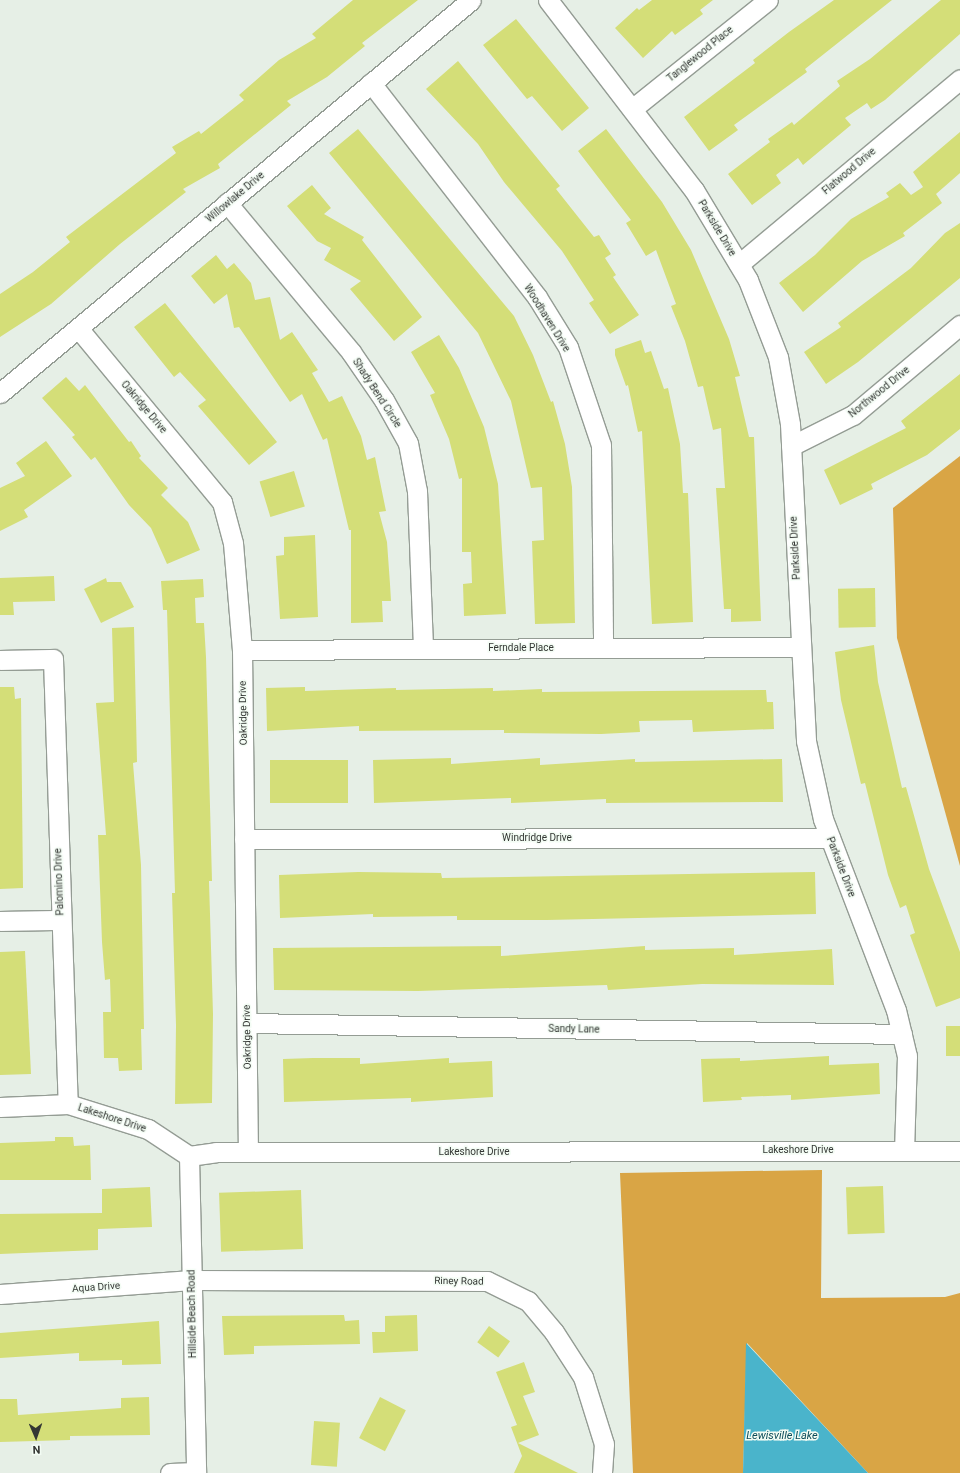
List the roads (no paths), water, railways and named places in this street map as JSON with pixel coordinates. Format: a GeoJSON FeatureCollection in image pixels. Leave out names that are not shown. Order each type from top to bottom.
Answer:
{"type":"FeatureCollection","features":[{"type":"Feature","properties":{"kind":"street","name":"Willowlake Drive"},"geometry":{"type":"LineString","coordinates":[[0,393],[471,0]]}},
{"type":"Feature","properties":{"kind":"street","name":"Parkside Drive"},"geometry":{"type":"LineString","coordinates":[[548,0],[694,190],[748,280],[778,357],[790,446],[806,742],[830,838],[896,1010],[902,1034],[907,1056],[904,1151]]}},
{"type":"Feature","properties":{"kind":"street","name":"Tanglewood Place"},"geometry":{"type":"LineString","coordinates":[[632,109],[768,0]]}},
{"type":"Feature","properties":{"kind":"street","name":"Flatwood Drive"},"geometry":{"type":"LineString","coordinates":[[738,264],[960,79]]}},
{"type":"Feature","properties":{"kind":"street","name":"Woodhaven Drive"},"geometry":{"type":"LineString","coordinates":[[371,83],[537,297],[568,347],[601,446],[603,648]]}},
{"type":"Feature","properties":{"kind":"street","name":"Shady Bend Circle"},"geometry":{"type":"LineString","coordinates":[[227,204],[351,352],[384,400],[408,443],[417,491],[423,649]]}},
{"type":"Feature","properties":{"kind":"street","name":"Northwood Drive"},"geometry":{"type":"LineString","coordinates":[[790,446],[853,415],[960,325]]}},
{"type":"Feature","properties":{"kind":"street","name":"Oakridge Drive"},"geometry":{"type":"LineString","coordinates":[[78,328],[222,502],[233,543],[242,650],[248,1152]]}},
{"type":"Feature","properties":{"kind":"street","name":"Ferndale Place"},"geometry":{"type":"LineString","coordinates":[[242,650],[800,647]]}},
{"type":"Feature","properties":{"kind":"street","name":"Palomino Drive"},"geometry":{"type":"LineString","coordinates":[[0,660],[53,659],[60,920],[68,1104]]}},
{"type":"Feature","properties":{"kind":"street","name":"Windridge Drive"},"geometry":{"type":"LineString","coordinates":[[244,839],[830,838]]}},
{"type":"Feature","properties":{"kind":"street"},"geometry":{"type":"LineString","coordinates":[[0,921],[60,920]]}},
{"type":"Feature","properties":{"kind":"street","name":"Sandy Lane"},"geometry":{"type":"LineString","coordinates":[[247,1023],[902,1034]]}},
{"type":"Feature","properties":{"kind":"street","name":"Lakeshore Drive"},"geometry":{"type":"LineString","coordinates":[[0,1107],[68,1104],[148,1129],[189,1156],[248,1152],[960,1151]]}},
{"type":"Feature","properties":{"kind":"street","name":"Hillside Beach Road"},"geometry":{"type":"LineString","coordinates":[[189,1156],[196,1472]]}},
{"type":"Feature","properties":{"kind":"street","name":"Riney Road"},"geometry":{"type":"LineString","coordinates":[[191,1280],[353,1282],[466,1278],[487,1280],[505,1288],[534,1307],[583,1377],[604,1444],[602,1473]]}},
{"type":"Feature","properties":{"kind":"street","name":"Aqua Drive"},"geometry":{"type":"LineString","coordinates":[[0,1294],[191,1280]]}},
{"type":"Feature","properties":{"kind":"street"},"geometry":{"type":"LineString","coordinates":[[170,1473],[196,1472]]}},
{"type":"Feature","properties":{"kind":"water","name":"Lewisville Lake"},"geometry":{"type":"Polygon","coordinates":[[[746,1343],[868,1473],[743,1473],[746,1343]]]}}]}
